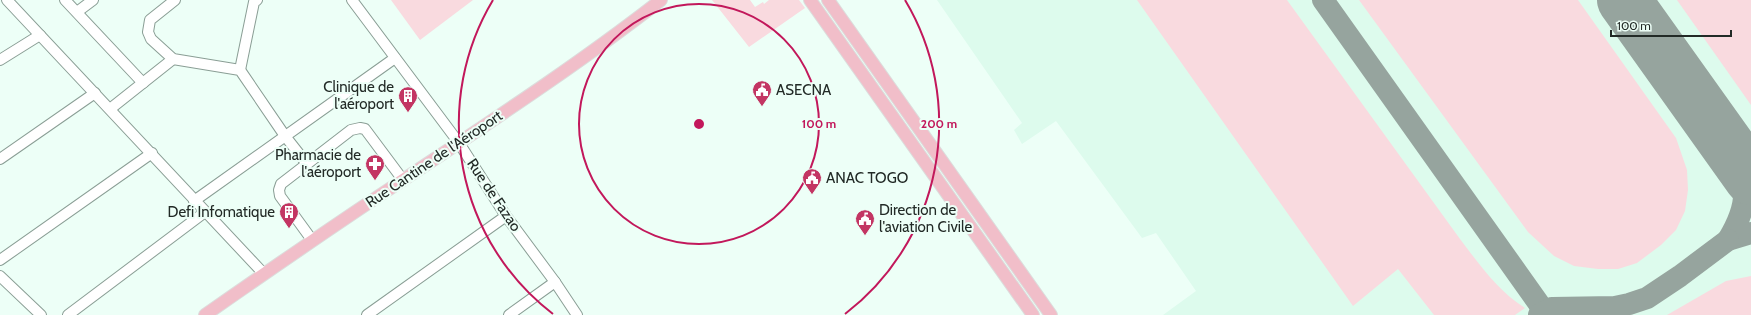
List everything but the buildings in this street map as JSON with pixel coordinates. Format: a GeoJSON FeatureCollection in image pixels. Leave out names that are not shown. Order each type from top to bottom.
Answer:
{"type":"FeatureCollection","features":[{"type":"Feature","properties":{"kind":"main road","name":"Rue Cantine de l'Aéroport"},"geometry":{"type":"LineString","coordinates":[[205,315],[312,240],[459,143],[585,56],[661,0]]}},
{"type":"Feature","properties":{"kind":"main road"},"geometry":{"type":"LineString","coordinates":[[810,0],[1033,315]]}},
{"type":"Feature","properties":{"kind":"main road"},"geometry":{"type":"LineString","coordinates":[[828,0],[1051,315]]}},
{"type":"Feature","properties":{"kind":"street"},"geometry":{"type":"LineString","coordinates":[[7,0],[96,93],[194,201],[264,274]]}},
{"type":"Feature","properties":{"kind":"street"},"geometry":{"type":"LineString","coordinates":[[65,0],[143,83]]}},
{"type":"Feature","properties":{"kind":"street"},"geometry":{"type":"LineString","coordinates":[[77,12],[93,0]]}},
{"type":"Feature","properties":{"kind":"street"},"geometry":{"type":"LineString","coordinates":[[175,0],[150,20],[148,32],[152,39],[173,59],[240,70]]}},
{"type":"Feature","properties":{"kind":"street","name":"Rue de Fazao"},"geometry":{"type":"LineString","coordinates":[[352,0],[459,143],[506,216],[555,282],[577,315]]}},
{"type":"Feature","properties":{"kind":"street"},"geometry":{"type":"LineString","coordinates":[[253,1],[240,70],[285,136],[307,164]]}},
{"type":"Feature","properties":{"kind":"street"},"geometry":{"type":"LineString","coordinates":[[0,60],[40,35]]}},
{"type":"Feature","properties":{"kind":"street"},"geometry":{"type":"LineString","coordinates":[[194,201],[394,58]]}},
{"type":"Feature","properties":{"kind":"street"},"geometry":{"type":"LineString","coordinates":[[110,109],[173,59]]}},
{"type":"Feature","properties":{"kind":"street"},"geometry":{"type":"LineString","coordinates":[[0,159],[96,93]]}},
{"type":"Feature","properties":{"kind":"street"},"geometry":{"type":"LineString","coordinates":[[312,240],[280,196],[279,190],[282,184],[351,130],[360,128],[365,129],[403,180]]}},
{"type":"Feature","properties":{"kind":"street"},"geometry":{"type":"LineString","coordinates":[[0,260],[152,153]]}},
{"type":"Feature","properties":{"kind":"street"},"geometry":{"type":"LineString","coordinates":[[68,315],[205,212]]}},
{"type":"Feature","properties":{"kind":"street"},"geometry":{"type":"LineString","coordinates":[[367,315],[506,216]]}},
{"type":"Feature","properties":{"kind":"street"},"geometry":{"type":"LineString","coordinates":[[0,276],[41,315]]}},
{"type":"Feature","properties":{"kind":"street"},"geometry":{"type":"LineString","coordinates":[[509,315],[555,282]]}},
{"type":"Feature","properties":{"kind":"shaded area"},"geometry":{"type":"Polygon","coordinates":[[[391,0],[473,0],[420,40],[391,0]]]}},
{"type":"Feature","properties":{"kind":"shaded area"},"geometry":{"type":"Polygon","coordinates":[[[712,0],[750,0],[755,7],[763,2],[764,4],[769,0],[799,0],[805,8],[749,47],[712,0]]]}},
{"type":"Feature","properties":{"kind":"shaded area"},"geometry":{"type":"Polygon","coordinates":[[[937,0],[1751,0],[1751,315],[1163,315],[1196,291],[1156,233],[1142,238],[1056,121],[1022,144],[1014,130],[1022,123],[937,0]]]}},
{"type":"Feature","properties":{"kind":"shaded area"},"geometry":{"type":"Polygon","coordinates":[[[1137,0],[1287,0],[1474,258],[1506,294],[1525,308],[1515,315],[1434,315],[1398,269],[1353,306],[1137,0]]]}},
{"type":"Feature","properties":{"kind":"shaded area"},"geometry":{"type":"Polygon","coordinates":[[[1359,0],[1578,0],[1676,138],[1687,170],[1688,190],[1685,211],[1676,230],[1661,245],[1637,263],[1618,269],[1598,269],[1574,266],[1554,256],[1528,232],[1359,0]]]}},
{"type":"Feature","properties":{"kind":"shaded area"},"geometry":{"type":"Polygon","coordinates":[[[1677,0],[1751,0],[1751,105],[1677,0]]]}},
{"type":"Feature","properties":{"kind":"shaded area"},"geometry":{"type":"Polygon","coordinates":[[[1751,276],[1751,315],[1667,315],[1726,281],[1751,276]]]}},
{"type":"Feature","properties":{"kind":"taxiway"},"geometry":{"type":"LineString","coordinates":[[1323,0],[1547,315]]}},
{"type":"Feature","properties":{"kind":"taxiway"},"geometry":{"type":"LineString","coordinates":[[1726,143],[1739,168],[1743,180],[1744,191],[1744,202],[1741,214],[1728,240],[1751,233]]}},
{"type":"Feature","properties":{"kind":"taxiway"},"geometry":{"type":"LineString","coordinates":[[1539,315],[1552,308],[1615,307],[1647,298],[1680,276],[1728,240]]}},
{"type":"Feature","properties":{"kind":"runway"},"geometry":{"type":"LineString","coordinates":[[1624,0],[1751,178]]}},
{"type":"Feature","properties":{"kind":"place","name":"ASECNA"},"geometry":{"type":"Point","coordinates":[762,107]}},
{"type":"Feature","properties":{"kind":"place","name":"Clinique de l'aéroport"},"geometry":{"type":"Point","coordinates":[408,113]}},
{"type":"Feature","properties":{"kind":"place","name":"Pharmacie de l'aéroport"},"geometry":{"type":"Point","coordinates":[375,181]}},
{"type":"Feature","properties":{"kind":"place","name":"ANAC TOGO"},"geometry":{"type":"Point","coordinates":[812,195]}},
{"type":"Feature","properties":{"kind":"place","name":"Defi Infomatique"},"geometry":{"type":"Point","coordinates":[289,229]}},
{"type":"Feature","properties":{"kind":"place","name":"Direction de l'aviation Civile"},"geometry":{"type":"Point","coordinates":[865,236]}}]}
